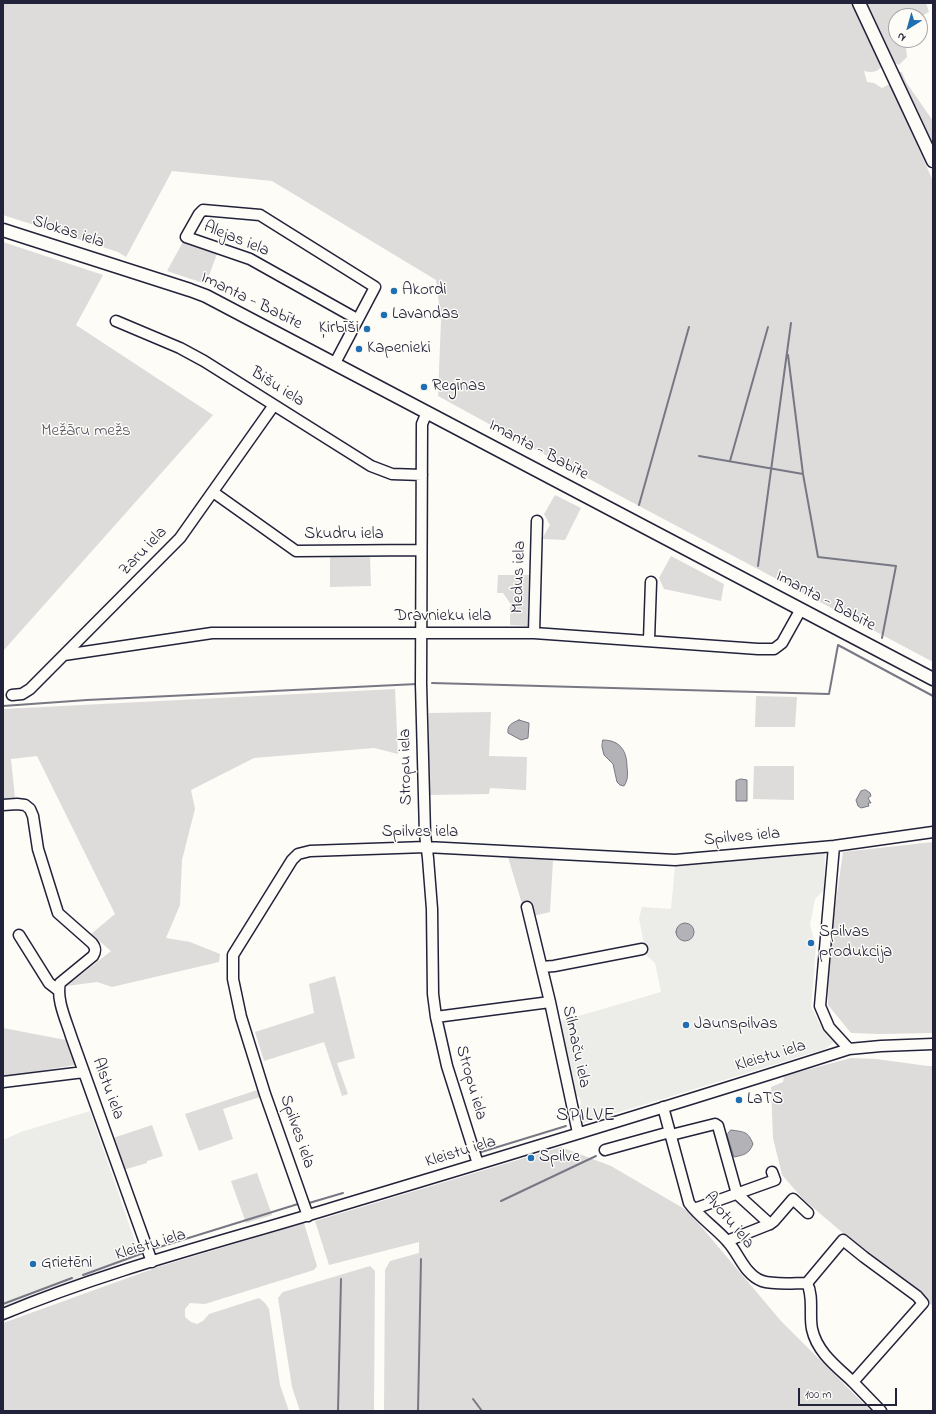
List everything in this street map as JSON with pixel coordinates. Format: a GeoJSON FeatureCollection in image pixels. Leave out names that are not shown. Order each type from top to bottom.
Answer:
{"type":"FeatureCollection","features":[{"type":"Feature","properties":{"kind":"main road"},"geometry":{"type":"LineString","coordinates":[[859,3],[933,162]]}},
{"type":"Feature","properties":{"kind":"main road","name":"Slokas iela"},"geometry":{"type":"LineString","coordinates":[[3,230],[122,269]]}},
{"type":"Feature","properties":{"kind":"main road","name":"Imanta - Babīte"},"geometry":{"type":"LineString","coordinates":[[122,269],[206,296],[933,679]]}},
{"type":"Feature","properties":{"kind":"street","name":"Alejas iela"},"geometry":{"type":"LineString","coordinates":[[203,210],[260,215],[375,287],[357,319],[250,259],[186,237],[199,214],[203,210]]}},
{"type":"Feature","properties":{"kind":"street"},"geometry":{"type":"LineString","coordinates":[[335,363],[357,319]]}},
{"type":"Feature","properties":{"kind":"street","name":"Bišu iela"},"geometry":{"type":"LineString","coordinates":[[116,321],[180,348],[204,361],[371,466],[392,474],[422,475]]}},
{"type":"Feature","properties":{"kind":"street","name":"Zaru iela"},"geometry":{"type":"LineString","coordinates":[[12,695],[22,694],[30,689],[180,538],[274,405]]}},
{"type":"Feature","properties":{"kind":"street","name":"Stropu iela"},"geometry":{"type":"LineString","coordinates":[[427,412],[422,424],[421,684],[425,834],[431,902],[433,994],[436,1017],[449,1073],[478,1164]]}},
{"type":"Feature","properties":{"kind":"street","name":"Skudru iela"},"geometry":{"type":"LineString","coordinates":[[213,492],[296,551],[421,550]]}},
{"type":"Feature","properties":{"kind":"street","name":"Medus iela"},"geometry":{"type":"LineString","coordinates":[[534,633],[537,521]]}},
{"type":"Feature","properties":{"kind":"street"},"geometry":{"type":"LineString","coordinates":[[649,640],[651,582]]}},
{"type":"Feature","properties":{"kind":"street","name":"Dravnieku iela"},"geometry":{"type":"LineString","coordinates":[[64,655],[212,633],[534,633],[774,649],[782,643],[801,609]]}},
{"type":"Feature","properties":{"kind":"street"},"geometry":{"type":"LineString","coordinates":[[3,805],[25,805],[30,809],[33,816],[38,849],[58,913],[96,948],[93,956],[60,983],[58,990]]}},
{"type":"Feature","properties":{"kind":"street","name":"Spilves iela"},"geometry":{"type":"LineString","coordinates":[[308,1216],[265,1094],[241,1017],[233,979],[233,955],[292,860],[298,854],[310,850],[426,847],[675,860],[834,846],[933,832]]}},
{"type":"Feature","properties":{"kind":"street"},"geometry":{"type":"LineString","coordinates":[[834,846],[820,1006],[829,1027],[849,1049]]}},
{"type":"Feature","properties":{"kind":"street","name":"Silmaču iela"},"geometry":{"type":"LineString","coordinates":[[527,907],[550,1002],[578,1133]]}},
{"type":"Feature","properties":{"kind":"street","name":"Alstu iela"},"geometry":{"type":"LineString","coordinates":[[19,935],[49,982],[58,990],[59,998],[84,1072],[152,1262]]}},
{"type":"Feature","properties":{"kind":"street"},"geometry":{"type":"LineString","coordinates":[[542,967],[642,949]]}},
{"type":"Feature","properties":{"kind":"street"},"geometry":{"type":"LineString","coordinates":[[436,1017],[550,1002]]}},
{"type":"Feature","properties":{"kind":"street","name":"Kleistu iela"},"geometry":{"type":"LineString","coordinates":[[3,1314],[152,1262],[308,1216],[849,1049],[933,1044]]}},
{"type":"Feature","properties":{"kind":"street"},"geometry":{"type":"LineString","coordinates":[[3,1082],[84,1072]]}},
{"type":"Feature","properties":{"kind":"street","name":"Avotu iela"},"geometry":{"type":"LineString","coordinates":[[663,1107],[689,1203],[728,1241],[748,1271],[762,1281],[807,1283]]}},
{"type":"Feature","properties":{"kind":"street"},"geometry":{"type":"LineString","coordinates":[[605,1150],[670,1133],[715,1124],[718,1126],[737,1194],[770,1224]]}},
{"type":"Feature","properties":{"kind":"street"},"geometry":{"type":"LineString","coordinates":[[694,1209],[737,1194],[773,1176]]}},
{"type":"Feature","properties":{"kind":"street"},"geometry":{"type":"LineString","coordinates":[[728,1241],[770,1224],[793,1199],[808,1212]]}},
{"type":"Feature","properties":{"kind":"street"},"geometry":{"type":"LineString","coordinates":[[853,1382],[923,1303],[918,1296],[899,1284],[843,1240],[807,1283],[810,1289],[812,1328],[821,1351],[881,1411]]}},
{"type":"Feature","properties":{"kind":"shaded area"},"geometry":{"type":"Polygon","coordinates":[[[519,720],[529,723],[528,738],[521,740],[508,733],[509,726],[519,720]]]}},
{"type":"Feature","properties":{"kind":"shaded area"},"geometry":{"type":"Polygon","coordinates":[[[603,740],[618,744],[624,751],[627,761],[628,775],[624,786],[617,782],[613,764],[604,755],[602,747],[603,740]]]}},
{"type":"Feature","properties":{"kind":"shaded area"},"geometry":{"type":"Polygon","coordinates":[[[741,779],[747,780],[747,801],[736,801],[736,781],[741,779]]]}},
{"type":"Feature","properties":{"kind":"shaded area"},"geometry":{"type":"Polygon","coordinates":[[[866,790],[870,793],[871,796],[868,798],[871,803],[868,803],[869,806],[861,808],[858,806],[856,800],[861,791],[866,790]]]}},
{"type":"Feature","properties":{"kind":"shaded area"},"geometry":{"type":"Polygon","coordinates":[[[825,853],[824,890],[815,899],[810,925],[816,947],[811,1007],[819,1023],[834,1042],[825,1049],[584,1123],[578,1117],[577,1110],[581,1104],[580,1098],[574,1094],[558,1022],[661,992],[655,963],[646,955],[639,918],[642,907],[671,909],[675,866],[825,853]]]}},
{"type":"Feature","properties":{"kind":"shaded area"},"geometry":{"type":"Polygon","coordinates":[[[685,923],[691,926],[694,932],[691,938],[685,941],[679,938],[676,932],[679,926],[685,923]]]}},
{"type":"Feature","properties":{"kind":"shaded area"},"geometry":{"type":"Polygon","coordinates":[[[90,1111],[140,1256],[3,1307],[3,1140],[21,1132],[90,1111]]]}},
{"type":"Feature","properties":{"kind":"shaded area"},"geometry":{"type":"Polygon","coordinates":[[[731,1130],[745,1133],[749,1137],[753,1144],[746,1154],[734,1157],[727,1135],[731,1130]]]}},
{"type":"Feature","properties":{"kind":"green space"},"geometry":{"type":"Polygon","coordinates":[[[3,3],[855,3],[883,64],[880,69],[875,71],[864,71],[867,82],[874,83],[882,88],[890,84],[933,181],[933,662],[624,498],[438,396],[441,320],[436,280],[272,181],[172,171],[126,257],[118,252],[3,215],[3,3]]]}},
{"type":"Feature","properties":{"kind":"green space"},"geometry":{"type":"Polygon","coordinates":[[[864,3],[926,3],[928,8],[888,8],[888,48],[906,48],[907,57],[899,65],[891,61],[864,3]]]}},
{"type":"Feature","properties":{"kind":"green space"},"geometry":{"type":"Polygon","coordinates":[[[902,72],[906,82],[933,121],[933,149],[897,74],[902,72]]]}},
{"type":"Feature","properties":{"kind":"green space"},"geometry":{"type":"Polygon","coordinates":[[[184,240],[218,251],[206,284],[167,271],[184,240]]]}},
{"type":"Feature","properties":{"kind":"green space","name":"Mežāru mežs"},"geometry":{"type":"Polygon","coordinates":[[[3,242],[103,275],[76,325],[213,415],[3,651],[3,242]]]}},
{"type":"Feature","properties":{"kind":"green space"},"geometry":{"type":"Polygon","coordinates":[[[555,495],[581,508],[565,540],[542,539],[550,525],[544,514],[555,495]]]}},
{"type":"Feature","properties":{"kind":"green space"},"geometry":{"type":"Polygon","coordinates":[[[671,556],[724,584],[721,601],[664,589],[659,578],[671,556]]]}},
{"type":"Feature","properties":{"kind":"green space"},"geometry":{"type":"Polygon","coordinates":[[[330,557],[370,557],[371,586],[330,587],[330,557]]]}},
{"type":"Feature","properties":{"kind":"green space"},"geometry":{"type":"Polygon","coordinates":[[[498,575],[529,575],[528,626],[510,625],[510,603],[503,593],[497,593],[498,575]]]}},
{"type":"Feature","properties":{"kind":"green space"},"geometry":{"type":"Polygon","coordinates":[[[395,689],[398,754],[374,748],[254,758],[191,790],[195,809],[182,860],[180,905],[166,938],[190,942],[220,954],[219,962],[112,987],[97,982],[67,986],[111,951],[91,934],[115,914],[37,756],[11,759],[15,798],[3,800],[3,709],[395,689]]]}},
{"type":"Feature","properties":{"kind":"green space"},"geometry":{"type":"Polygon","coordinates":[[[756,696],[797,697],[795,727],[755,727],[756,696]]]}},
{"type":"Feature","properties":{"kind":"green space"},"geometry":{"type":"Polygon","coordinates":[[[491,712],[489,756],[527,757],[526,790],[490,788],[489,794],[428,795],[429,713],[491,712]]]}},
{"type":"Feature","properties":{"kind":"green space"},"geometry":{"type":"Polygon","coordinates":[[[754,766],[794,766],[794,800],[753,799],[754,766]]]}},
{"type":"Feature","properties":{"kind":"green space"},"geometry":{"type":"Polygon","coordinates":[[[933,842],[933,1033],[851,1033],[828,1005],[829,950],[843,852],[933,842]]]}},
{"type":"Feature","properties":{"kind":"green space"},"geometry":{"type":"Polygon","coordinates":[[[508,857],[553,860],[550,912],[533,916],[530,903],[522,904],[508,857]]]}},
{"type":"Feature","properties":{"kind":"green space"},"geometry":{"type":"Polygon","coordinates":[[[335,976],[355,1058],[337,1063],[348,1094],[342,1096],[324,1042],[264,1061],[255,1032],[314,1013],[309,984],[335,976]]]}},
{"type":"Feature","properties":{"kind":"green space"},"geometry":{"type":"Polygon","coordinates":[[[3,1028],[66,1040],[75,1065],[3,1077],[3,1028]]]}},
{"type":"Feature","properties":{"kind":"green space"},"geometry":{"type":"Polygon","coordinates":[[[851,1058],[876,1059],[933,1066],[933,1306],[896,1278],[804,1200],[782,1175],[773,1138],[771,1087],[783,1082],[784,1076],[851,1058]]]}},
{"type":"Feature","properties":{"kind":"green space"},"geometry":{"type":"Polygon","coordinates":[[[257,1090],[260,1097],[223,1109],[233,1139],[199,1151],[185,1114],[257,1090]]]}},
{"type":"Feature","properties":{"kind":"green space"},"geometry":{"type":"Polygon","coordinates":[[[152,1125],[163,1156],[147,1161],[147,1163],[123,1170],[113,1138],[152,1125]]]}},
{"type":"Feature","properties":{"kind":"green space"},"geometry":{"type":"Polygon","coordinates":[[[561,1147],[611,1166],[688,1211],[781,1321],[871,1411],[384,1411],[385,1270],[390,1261],[419,1253],[419,1242],[329,1265],[315,1221],[561,1147]]]}},
{"type":"Feature","properties":{"kind":"green space"},"geometry":{"type":"Polygon","coordinates":[[[257,1173],[272,1215],[246,1223],[231,1181],[257,1173]]]}},
{"type":"Feature","properties":{"kind":"green space"},"geometry":{"type":"Polygon","coordinates":[[[304,1223],[317,1266],[314,1270],[205,1304],[190,1303],[185,1309],[185,1317],[191,1322],[197,1324],[203,1321],[209,1314],[259,1298],[265,1303],[269,1309],[280,1385],[289,1411],[3,1411],[3,1323],[158,1267],[304,1223]]]}},
{"type":"Feature","properties":{"kind":"green space"},"geometry":{"type":"Polygon","coordinates":[[[370,1266],[375,1271],[374,1411],[300,1411],[292,1387],[278,1298],[283,1292],[370,1266]]]}},
{"type":"Feature","properties":{"kind":"waterway"},"geometry":{"type":"LineString","coordinates":[[758,566],[791,323]]}},
{"type":"Feature","properties":{"kind":"waterway"},"geometry":{"type":"LineString","coordinates":[[639,505],[689,327]]}},
{"type":"Feature","properties":{"kind":"waterway"},"geometry":{"type":"LineString","coordinates":[[730,461],[768,327]]}},
{"type":"Feature","properties":{"kind":"waterway"},"geometry":{"type":"LineString","coordinates":[[788,355],[803,474],[818,557],[896,566],[882,638]]}},
{"type":"Feature","properties":{"kind":"waterway"},"geometry":{"type":"LineString","coordinates":[[699,456],[803,474]]}},
{"type":"Feature","properties":{"kind":"waterway"},"geometry":{"type":"LineString","coordinates":[[432,683],[829,694],[838,645],[933,696]]}},
{"type":"Feature","properties":{"kind":"waterway"},"geometry":{"type":"LineString","coordinates":[[3,706],[87,700],[417,684]]}},
{"type":"Feature","properties":{"kind":"waterway"},"geometry":{"type":"LineString","coordinates":[[478,1153],[566,1126]]}},
{"type":"Feature","properties":{"kind":"waterway"},"geometry":{"type":"LineString","coordinates":[[501,1201],[596,1156]]}},
{"type":"Feature","properties":{"kind":"waterway"},"geometry":{"type":"LineString","coordinates":[[309,1203],[343,1193]]}},
{"type":"Feature","properties":{"kind":"waterway"},"geometry":{"type":"LineString","coordinates":[[153,1249],[298,1204]]}},
{"type":"Feature","properties":{"kind":"waterway"},"geometry":{"type":"LineString","coordinates":[[83,1275],[143,1253]]}},
{"type":"Feature","properties":{"kind":"waterway"},"geometry":{"type":"LineString","coordinates":[[418,1411],[421,1259]]}},
{"type":"Feature","properties":{"kind":"waterway"},"geometry":{"type":"LineString","coordinates":[[3,1304],[72,1278]]}},
{"type":"Feature","properties":{"kind":"waterway"},"geometry":{"type":"LineString","coordinates":[[338,1411],[341,1279]]}},
{"type":"Feature","properties":{"kind":"waterway"},"geometry":{"type":"LineString","coordinates":[[473,1399],[482,1411]]}},
{"type":"Feature","properties":{"kind":"place","name":"Akordi"},"geometry":{"type":"Point","coordinates":[394,291]}},
{"type":"Feature","properties":{"kind":"place","name":"Lavandas"},"geometry":{"type":"Point","coordinates":[384,315]}},
{"type":"Feature","properties":{"kind":"place","name":"Ķirbīši"},"geometry":{"type":"Point","coordinates":[367,329]}},
{"type":"Feature","properties":{"kind":"place","name":"Kapenieki"},"geometry":{"type":"Point","coordinates":[359,349]}},
{"type":"Feature","properties":{"kind":"place","name":"Regīnas"},"geometry":{"type":"Point","coordinates":[424,387]}},
{"type":"Feature","properties":{"kind":"place","name":"Spilvas produkcija"},"geometry":{"type":"Point","coordinates":[811,943]}},
{"type":"Feature","properties":{"kind":"place","name":"Jaunspilvas"},"geometry":{"type":"Point","coordinates":[686,1025]}},
{"type":"Feature","properties":{"kind":"place","name":"LaTS"},"geometry":{"type":"Point","coordinates":[739,1100]}},
{"type":"Feature","properties":{"kind":"place","name":"Spilve"},"geometry":{"type":"Point","coordinates":[531,1158]}},
{"type":"Feature","properties":{"kind":"place","name":"Grietēni"},"geometry":{"type":"Point","coordinates":[33,1264]}},
{"type":"Feature","properties":{"kind":"district","name":"SPILVE"},"geometry":{"type":"Point","coordinates":[586,1117]}}]}
